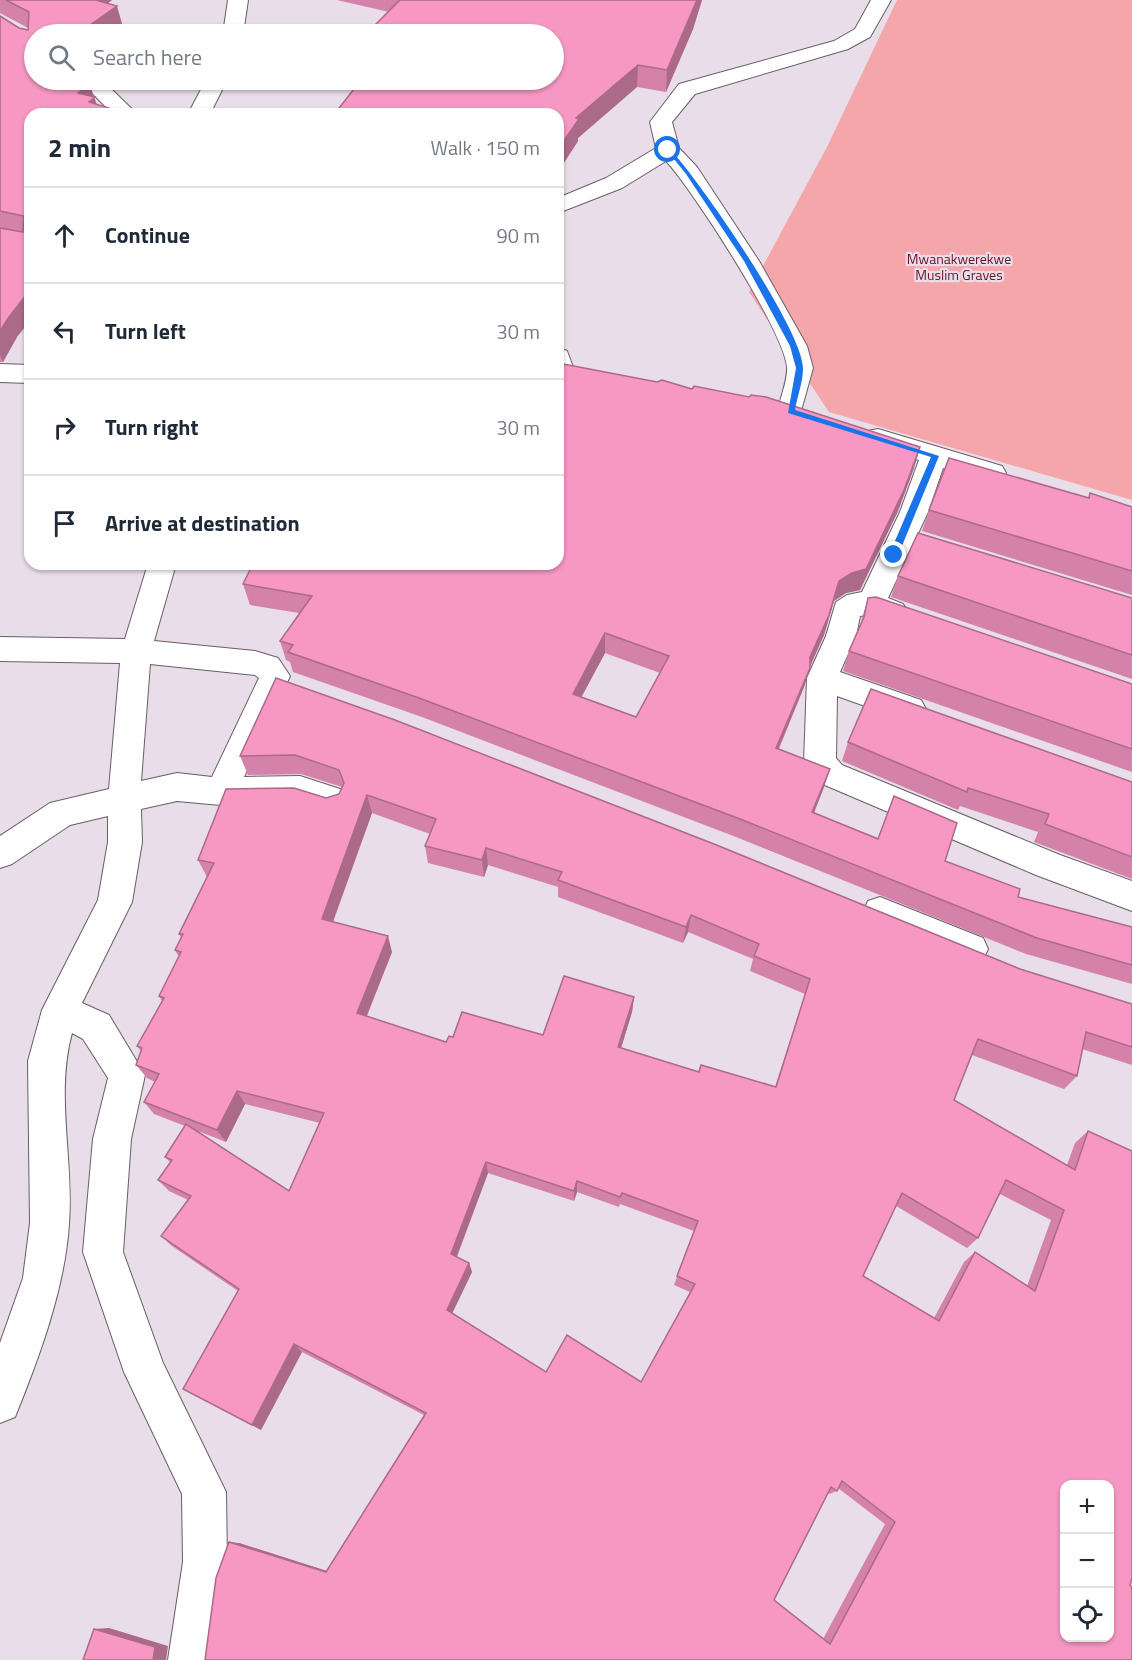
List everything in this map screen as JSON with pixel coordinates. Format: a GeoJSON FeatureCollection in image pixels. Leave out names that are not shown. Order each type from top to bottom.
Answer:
{"type":"FeatureCollection","features":[{"type":"Feature","properties":{"kind":"street"},"geometry":{"type":"LineString","coordinates":[[234,24],[238,0]]}},
{"type":"Feature","properties":{"kind":"street"},"geometry":{"type":"LineString","coordinates":[[790,412],[800,368],[794,346],[747,261],[689,172],[668,150],[661,122],[687,89],[841,45],[863,33],[881,0]]}},
{"type":"Feature","properties":{"kind":"street"},"geometry":{"type":"LineString","coordinates":[[101,90],[120,108]]}},
{"type":"Feature","properties":{"kind":"street"},"geometry":{"type":"LineString","coordinates":[[202,108],[211,90]]}},
{"type":"Feature","properties":{"kind":"street"},"geometry":{"type":"LineString","coordinates":[[564,204],[614,183],[668,150]]}},
{"type":"Feature","properties":{"kind":"street"},"geometry":{"type":"LineString","coordinates":[[0,373],[24,374]]}},
{"type":"Feature","properties":{"kind":"street"},"geometry":{"type":"LineString","coordinates":[[854,431],[1020,481]]}},
{"type":"Feature","properties":{"kind":"street"},"geometry":{"type":"LineString","coordinates":[[872,604],[913,541],[935,456]]}},
{"type":"Feature","properties":{"kind":"street"},"geometry":{"type":"LineString","coordinates":[[0,1402],[43,1278],[50,1223],[46,1061],[60,1010],[115,902],[124,842],[124,797],[136,651],[160,570]]}},
{"type":"Feature","properties":{"kind":"street"},"geometry":{"type":"LineString","coordinates":[[921,621],[872,604],[857,603],[846,610],[841,636],[822,678],[820,763],[831,774],[1048,865],[1132,896]]}},
{"type":"Feature","properties":{"kind":"street"},"geometry":{"type":"LineString","coordinates":[[0,649],[136,651],[255,663],[267,667],[275,676],[221,791]]}},
{"type":"Feature","properties":{"kind":"street"},"geometry":{"type":"LineString","coordinates":[[822,678],[935,718]]}},
{"type":"Feature","properties":{"kind":"street"},"geometry":{"type":"LineString","coordinates":[[273,680],[305,691]]}},
{"type":"Feature","properties":{"kind":"street"},"geometry":{"type":"LineString","coordinates":[[0,854],[62,813],[124,797],[177,787],[221,791],[300,790],[331,800]]}},
{"type":"Feature","properties":{"kind":"street"},"geometry":{"type":"LineString","coordinates":[[849,900],[1001,962]]}},
{"type":"Feature","properties":{"kind":"street"},"geometry":{"type":"LineString","coordinates":[[60,1010],[96,1027],[127,1075],[112,1139],[103,1252],[145,1372],[204,1492],[205,1562],[191,1660]]}},
{"type":"Feature","properties":{"kind":"green space","name":"Mwanakwerekwe Muslim Graves"},"geometry":{"type":"Polygon","coordinates":[[[897,0],[1132,0],[1132,500],[829,412],[749,292],[827,147],[897,0]]]}},
{"type":"Feature","properties":{"kind":"building"},"geometry":{"type":"Polygon","coordinates":[[[6,0],[96,0],[117,6],[91,24],[28,24],[29,12],[6,0]]]}},
{"type":"Feature","properties":{"kind":"building"},"geometry":{"type":"Polygon","coordinates":[[[400,0],[697,0],[667,70],[638,65],[576,118],[579,119],[564,140],[564,108],[339,108],[353,90],[564,90],[564,24],[376,24],[400,0]]]}},
{"type":"Feature","properties":{"kind":"building"},"geometry":{"type":"Polygon","coordinates":[[[0,16],[24,29],[24,90],[81,90],[78,93],[95,97],[89,102],[109,108],[24,108],[24,216],[0,211],[0,16]]]}},
{"type":"Feature","properties":{"kind":"building"},"geometry":{"type":"Polygon","coordinates":[[[24,216],[24,298],[0,331],[0,228],[23,232],[24,216]]]}},
{"type":"Feature","properties":{"kind":"building"},"geometry":{"type":"Polygon","coordinates":[[[564,364],[657,382],[662,380],[692,389],[694,386],[749,397],[751,395],[766,397],[920,447],[904,490],[866,569],[852,573],[839,581],[829,615],[810,657],[810,668],[776,748],[830,769],[812,812],[878,839],[894,796],[957,823],[945,861],[1020,889],[1018,897],[1132,927],[1132,965],[1037,938],[740,819],[419,698],[288,652],[293,645],[280,641],[312,596],[243,584],[250,570],[564,570],[564,364]],[[605,633],[573,694],[636,717],[669,656],[605,633]]]}},
{"type":"Feature","properties":{"kind":"building"},"geometry":{"type":"Polygon","coordinates":[[[949,458],[1089,498],[1090,493],[1132,507],[1132,571],[929,510],[949,458]]]}},
{"type":"Feature","properties":{"kind":"building"},"geometry":{"type":"Polygon","coordinates":[[[918,533],[1132,598],[1132,655],[898,576],[918,533]]]}},
{"type":"Feature","properties":{"kind":"building"},"geometry":{"type":"Polygon","coordinates":[[[876,597],[1132,684],[1132,749],[849,651],[864,617],[868,598],[876,597]]]}},
{"type":"Feature","properties":{"kind":"building"},"geometry":{"type":"Polygon","coordinates":[[[276,678],[395,720],[714,844],[1020,969],[1132,1004],[1132,1047],[1086,1032],[1077,1076],[978,1039],[954,1100],[1075,1170],[1088,1131],[1132,1151],[1132,1578],[1130,1585],[1132,1587],[1132,1660],[205,1660],[216,1578],[229,1542],[326,1572],[426,1413],[294,1344],[252,1425],[183,1389],[239,1289],[161,1236],[191,1196],[158,1180],[172,1160],[165,1157],[186,1124],[289,1191],[324,1113],[237,1091],[217,1130],[144,1102],[159,1074],[136,1065],[142,1048],[137,1046],[164,998],[159,996],[181,952],[175,950],[183,934],[179,934],[214,863],[198,860],[226,789],[294,788],[326,798],[339,794],[344,783],[339,770],[295,755],[240,756],[276,678]],[[367,795],[322,919],[388,936],[357,1013],[446,1042],[449,1036],[453,1037],[462,1012],[543,1035],[564,976],[634,997],[618,1047],[699,1072],[701,1065],[776,1087],[810,979],[754,956],[759,944],[691,915],[686,927],[558,880],[562,872],[486,848],[482,860],[425,846],[436,819],[367,795]],[[486,1162],[451,1254],[469,1263],[447,1310],[546,1372],[567,1335],[641,1382],[695,1284],[677,1276],[698,1221],[622,1193],[620,1197],[577,1181],[574,1191],[486,1162]],[[1006,1180],[978,1238],[902,1193],[863,1276],[939,1321],[975,1252],[1035,1291],[1064,1210],[1006,1180]],[[842,1481],[837,1491],[831,1487],[774,1600],[830,1644],[895,1522],[842,1481]]]}},
{"type":"Feature","properties":{"kind":"building"},"geometry":{"type":"Polygon","coordinates":[[[871,689],[1132,782],[1132,857],[1045,824],[1049,814],[968,788],[967,792],[848,742],[871,689]]]}},
{"type":"Feature","properties":{"kind":"building"},"geometry":{"type":"Polygon","coordinates":[[[94,1629],[155,1647],[153,1660],[83,1660],[94,1629]]]}},
{"type":"Feature","properties":{"kind":"route"},"geometry":{"type":"LineString","coordinates":[[668,150],[689,172],[747,261],[794,346],[800,368],[790,411],[935,456],[923,482],[914,512],[894,555]]}}]}
